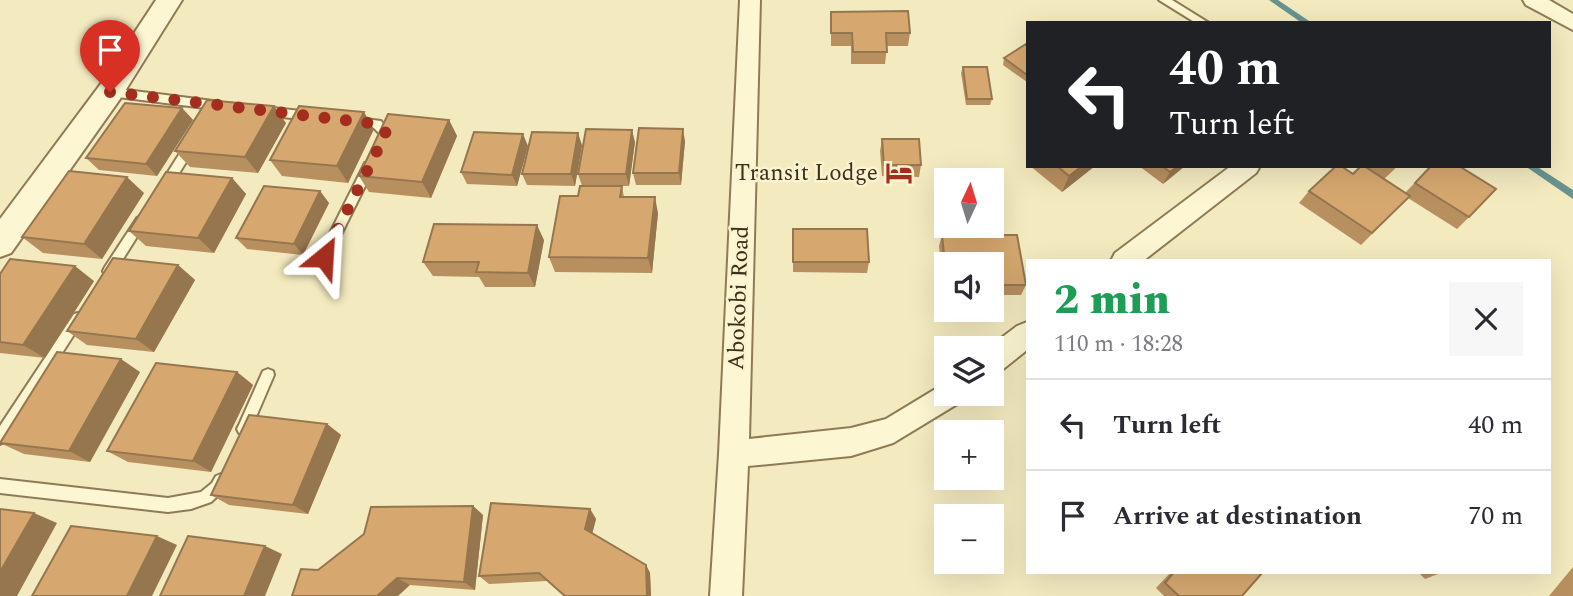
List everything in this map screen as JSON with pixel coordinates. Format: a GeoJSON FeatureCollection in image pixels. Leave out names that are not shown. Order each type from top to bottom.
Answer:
{"type":"FeatureCollection","features":[{"type":"Feature","properties":{"kind":"street","name":"Abokobi Road"},"geometry":{"type":"LineString","coordinates":[[726,596],[734,454],[750,0]]}},
{"type":"Feature","properties":{"kind":"street"},"geometry":{"type":"LineString","coordinates":[[1533,0],[1573,23]]}},
{"type":"Feature","properties":{"kind":"street"},"geometry":{"type":"LineString","coordinates":[[0,244],[110,92],[163,2]]}},
{"type":"Feature","properties":{"kind":"street"},"geometry":{"type":"LineString","coordinates":[[1127,259],[1245,168]]}},
{"type":"Feature","properties":{"kind":"street"},"geometry":{"type":"LineString","coordinates":[[1004,352],[1026,335]]}},
{"type":"Feature","properties":{"kind":"street"},"geometry":{"type":"LineString","coordinates":[[734,454],[852,442],[893,430],[934,404]]}},
{"type":"Feature","properties":{"kind":"lane"},"geometry":{"type":"LineString","coordinates":[[1164,0],[1201,21]]}},
{"type":"Feature","properties":{"kind":"lane"},"geometry":{"type":"LineString","coordinates":[[110,92],[231,107]]}},
{"type":"Feature","properties":{"kind":"lane"},"geometry":{"type":"LineString","coordinates":[[210,117],[217,105]]}},
{"type":"Feature","properties":{"kind":"lane"},"geometry":{"type":"LineString","coordinates":[[244,108],[326,118]]}},
{"type":"Feature","properties":{"kind":"lane"},"geometry":{"type":"LineString","coordinates":[[324,257],[386,133],[377,124],[340,120]]}},
{"type":"Feature","properties":{"kind":"lane"},"geometry":{"type":"LineString","coordinates":[[158,197],[195,139]]}},
{"type":"Feature","properties":{"kind":"lane"},"geometry":{"type":"LineString","coordinates":[[105,277],[150,208]]}},
{"type":"Feature","properties":{"kind":"lane"},"geometry":{"type":"LineString","coordinates":[[0,437],[83,311]]}},
{"type":"Feature","properties":{"kind":"lane"},"geometry":{"type":"LineString","coordinates":[[240,438],[268,375]]}},
{"type":"Feature","properties":{"kind":"lane"},"geometry":{"type":"LineString","coordinates":[[0,486],[168,505],[196,502],[218,489],[229,463]]}},
{"type":"Feature","properties":{"kind":"building"},"geometry":{"type":"Polygon","coordinates":[[[908,11],[910,33],[886,33],[887,52],[853,52],[852,33],[831,33],[831,12],[908,11]]]}},
{"type":"Feature","properties":{"kind":"building"},"geometry":{"type":"Polygon","coordinates":[[[1026,45],[1026,74],[1004,58],[1026,45]]]}},
{"type":"Feature","properties":{"kind":"building"},"geometry":{"type":"Polygon","coordinates":[[[963,67],[987,67],[992,99],[967,99],[963,67]]]}},
{"type":"Feature","properties":{"kind":"building"},"geometry":{"type":"Polygon","coordinates":[[[207,100],[274,106],[245,157],[175,151],[207,100]]]}},
{"type":"Feature","properties":{"kind":"building"},"geometry":{"type":"Polygon","coordinates":[[[125,103],[182,108],[146,164],[86,158],[125,103]]]}},
{"type":"Feature","properties":{"kind":"building"},"geometry":{"type":"Polygon","coordinates":[[[299,106],[364,112],[337,166],[270,160],[299,106]]]}},
{"type":"Feature","properties":{"kind":"building"},"geometry":{"type":"Polygon","coordinates":[[[388,114],[449,120],[422,182],[359,176],[388,114]]]}},
{"type":"Feature","properties":{"kind":"building"},"geometry":{"type":"Polygon","coordinates":[[[639,128],[683,129],[679,173],[633,173],[639,128]]]}},
{"type":"Feature","properties":{"kind":"building"},"geometry":{"type":"Polygon","coordinates":[[[586,129],[632,130],[626,174],[578,174],[586,129]]]}},
{"type":"Feature","properties":{"kind":"building"},"geometry":{"type":"Polygon","coordinates":[[[474,132],[523,134],[512,175],[461,172],[474,132]]]}},
{"type":"Feature","properties":{"kind":"building"},"geometry":{"type":"Polygon","coordinates":[[[532,132],[578,133],[571,174],[522,174],[532,132]]]}},
{"type":"Feature","properties":{"kind":"building"},"geometry":{"type":"Polygon","coordinates":[[[882,139],[919,139],[921,165],[884,165],[882,139]]]}},
{"type":"Feature","properties":{"kind":"building"},"geometry":{"type":"Polygon","coordinates":[[[1059,168],[1079,168],[1069,176],[1059,168]]]}},
{"type":"Feature","properties":{"kind":"building"},"geometry":{"type":"Polygon","coordinates":[[[1334,168],[1344,168],[1353,174],[1359,168],[1367,168],[1410,196],[1372,233],[1309,191],[1334,168]]]}},
{"type":"Feature","properties":{"kind":"building"},"geometry":{"type":"Polygon","coordinates":[[[1429,168],[1462,168],[1496,189],[1469,217],[1415,183],[1429,168]]]}},
{"type":"Feature","properties":{"kind":"building"},"geometry":{"type":"Polygon","coordinates":[[[69,171],[127,177],[84,244],[22,237],[69,171]]]}},
{"type":"Feature","properties":{"kind":"building"},"geometry":{"type":"Polygon","coordinates":[[[166,172],[232,178],[198,238],[129,231],[166,172]]]}},
{"type":"Feature","properties":{"kind":"building"},"geometry":{"type":"Polygon","coordinates":[[[264,186],[320,191],[294,244],[236,238],[264,186]]]}},
{"type":"Feature","properties":{"kind":"building"},"geometry":{"type":"Polygon","coordinates":[[[580,186],[622,186],[620,197],[655,197],[648,258],[549,257],[560,196],[578,196],[580,186]]]}},
{"type":"Feature","properties":{"kind":"building"},"geometry":{"type":"Polygon","coordinates":[[[434,224],[537,225],[528,273],[476,272],[479,262],[423,262],[434,224]]]}},
{"type":"Feature","properties":{"kind":"building"},"geometry":{"type":"Polygon","coordinates":[[[793,229],[867,229],[869,262],[793,262],[793,229]]]}},
{"type":"Feature","properties":{"kind":"building"},"geometry":{"type":"Polygon","coordinates":[[[1004,235],[1017,235],[1026,285],[1004,285],[1004,252],[944,252],[942,238],[1004,238],[1004,235]]]}},
{"type":"Feature","properties":{"kind":"building"},"geometry":{"type":"Polygon","coordinates":[[[113,258],[178,265],[136,339],[67,331],[113,258]]]}},
{"type":"Feature","properties":{"kind":"building"},"geometry":{"type":"Polygon","coordinates":[[[10,259],[75,266],[23,345],[0,342],[0,274],[10,259]]]}},
{"type":"Feature","properties":{"kind":"building"},"geometry":{"type":"Polygon","coordinates":[[[57,352],[121,359],[69,451],[0,443],[57,352]]]}},
{"type":"Feature","properties":{"kind":"building"},"geometry":{"type":"Polygon","coordinates":[[[156,363],[237,372],[193,461],[107,451],[156,363]]]}},
{"type":"Feature","properties":{"kind":"building"},"geometry":{"type":"Polygon","coordinates":[[[249,415],[327,424],[293,505],[211,495],[249,415]]]}},
{"type":"Feature","properties":{"kind":"building"},"geometry":{"type":"Polygon","coordinates":[[[491,503],[590,509],[585,529],[646,565],[647,596],[565,596],[539,573],[479,576],[491,503]]]}},
{"type":"Feature","properties":{"kind":"building"},"geometry":{"type":"Polygon","coordinates":[[[473,506],[464,582],[397,578],[377,596],[292,596],[301,569],[318,570],[364,534],[371,507],[473,506]]]}},
{"type":"Feature","properties":{"kind":"building"},"geometry":{"type":"Polygon","coordinates":[[[0,509],[34,513],[0,572],[0,509]]]}},
{"type":"Feature","properties":{"kind":"building"},"geometry":{"type":"Polygon","coordinates":[[[71,526],[157,536],[127,596],[32,596],[71,526]]]}},
{"type":"Feature","properties":{"kind":"building"},"geometry":{"type":"Polygon","coordinates":[[[188,536],[265,546],[244,596],[160,596],[188,536]]]}},
{"type":"Feature","properties":{"kind":"building"},"geometry":{"type":"Polygon","coordinates":[[[1172,574],[1261,574],[1242,596],[1179,596],[1165,583],[1172,574]]]}},
{"type":"Feature","properties":{"kind":"waterway"},"geometry":{"type":"LineString","coordinates":[[1273,0],[1305,21]]}},
{"type":"Feature","properties":{"kind":"waterway"},"geometry":{"type":"LineString","coordinates":[[1532,168],[1573,195]]}},
{"type":"Feature","properties":{"kind":"place","name":"Transit Lodge"},"geometry":{"type":"Point","coordinates":[899,173]}},
{"type":"Feature","properties":{"kind":"route"},"geometry":{"type":"LineString","coordinates":[[110,92],[377,124],[386,133],[324,257]]}}]}
